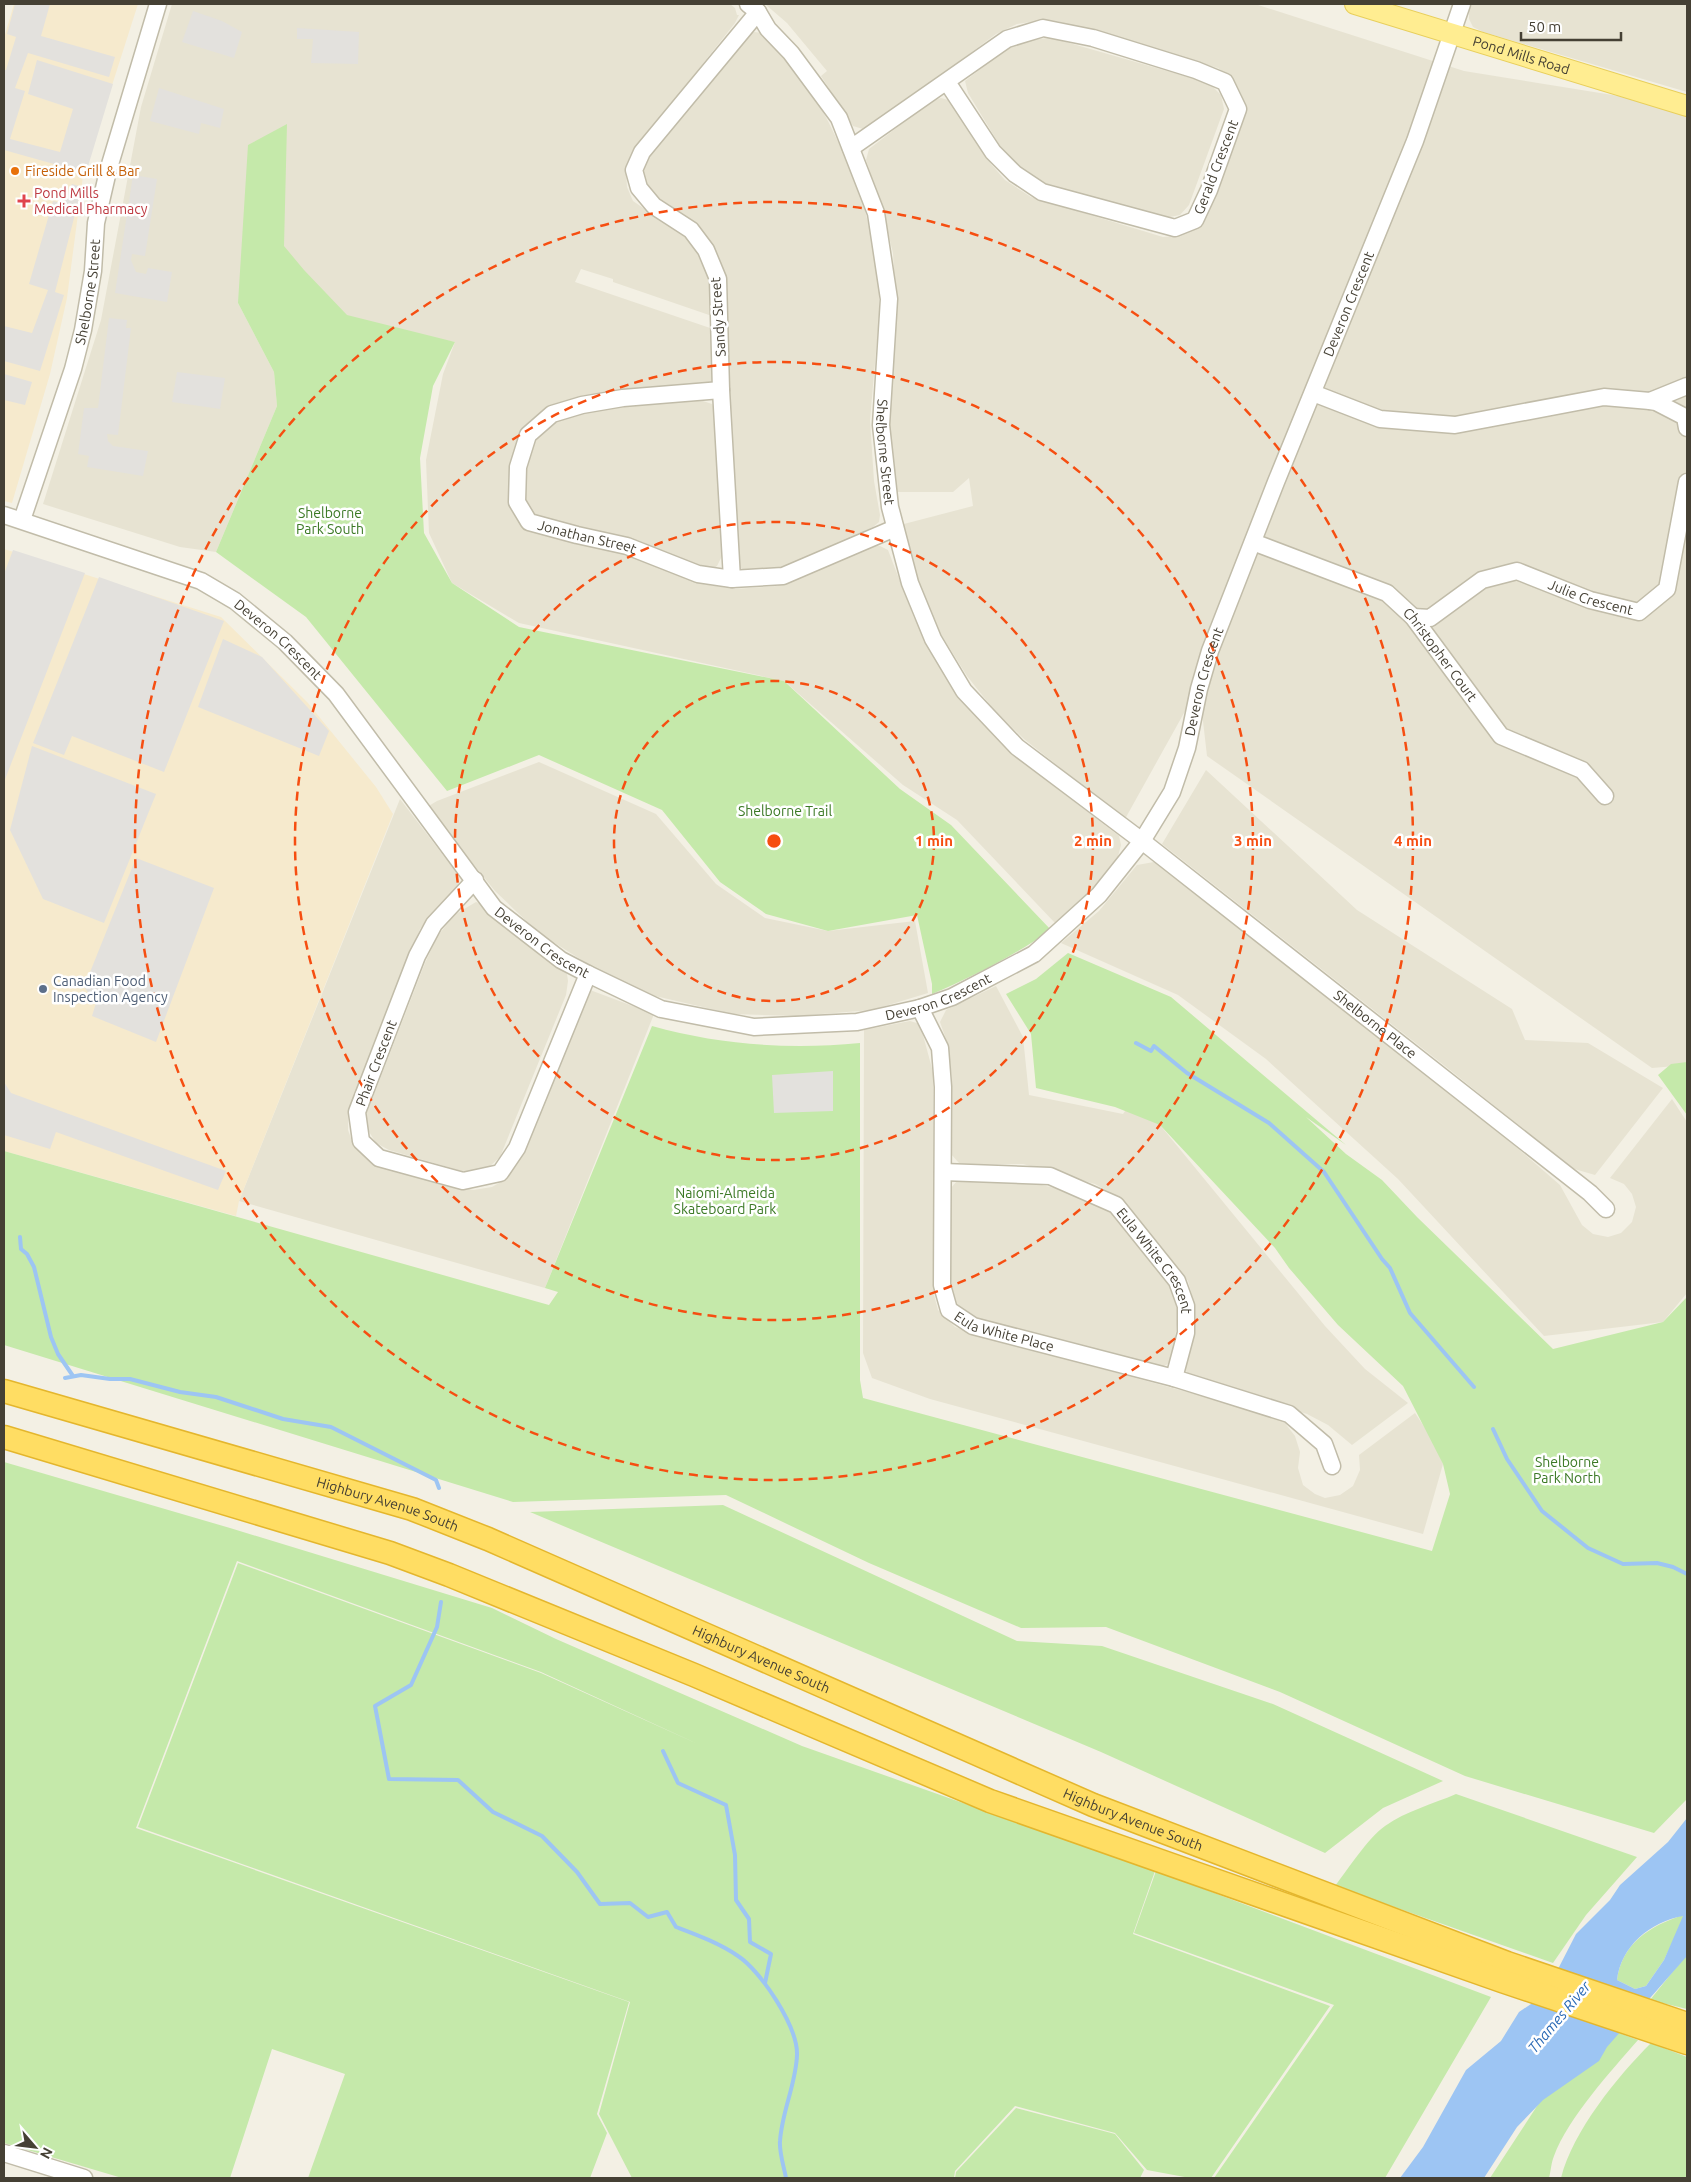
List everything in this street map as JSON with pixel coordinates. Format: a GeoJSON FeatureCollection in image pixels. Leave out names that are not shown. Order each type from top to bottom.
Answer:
{"type":"FeatureCollection","features":[{"type":"Feature","properties":{"kind":"highway","name":"Highbury Avenue South"},"geometry":{"type":"LineString","coordinates":[[4,1391],[412,1509],[497,1543],[1093,1805],[1504,1972]]}},
{"type":"Feature","properties":{"kind":"highway","name":"Highbury Avenue South"},"geometry":{"type":"LineString","coordinates":[[4,1437],[390,1553],[449,1575],[676,1668],[990,1801],[1504,1972]]}},
{"type":"Feature","properties":{"kind":"highway"},"geometry":{"type":"LineString","coordinates":[[1504,1972],[1683,2032]]}},
{"type":"Feature","properties":{"kind":"main road","name":"Pond Mills Road"},"geometry":{"type":"LineString","coordinates":[[1355,4],[1452,32],[1687,106]]}},
{"type":"Feature","properties":{"kind":"street","name":"Shelborne Street"},"geometry":{"type":"LineString","coordinates":[[22,520],[73,368],[83,330],[93,271],[96,223],[108,171],[158,4]]}},
{"type":"Feature","properties":{"kind":"street","name":"Deveron Crescent"},"geometry":{"type":"LineString","coordinates":[[4,515],[201,582],[235,601],[285,642],[336,694],[494,908],[561,960],[588,974],[661,1009],[754,1027],[857,1022],[920,1008],[952,997],[1034,954],[1099,896],[1142,841],[1172,792],[1187,748],[1199,689],[1210,652],[1415,140],[1462,4]]}},
{"type":"Feature","properties":{"kind":"street","name":"Shelborne Street"},"geometry":{"type":"LineString","coordinates":[[752,8],[768,29],[791,53],[839,118],[876,213],[889,299],[881,425],[890,507],[910,583],[933,639],[964,691],[1017,747],[1142,841]]}},
{"type":"Feature","properties":{"kind":"street","name":"Sandy Street"},"geometry":{"type":"LineString","coordinates":[[732,579],[718,279],[706,250],[691,230],[654,206],[639,188],[634,170],[642,152],[752,8]]}},
{"type":"Feature","properties":{"kind":"street","name":"Gerald Crescent"},"geometry":{"type":"LineString","coordinates":[[851,148],[1007,40],[1043,28],[1092,38],[1218,79],[1225,82],[1238,109],[1209,190],[1195,220],[1175,228],[1042,192],[1014,174],[993,152],[947,82]]}},
{"type":"Feature","properties":{"kind":"street"},"geometry":{"type":"LineString","coordinates":[[1650,401],[1687,386]]}},
{"type":"Feature","properties":{"kind":"street","name":"Jonathan Street"},"geometry":{"type":"LineString","coordinates":[[722,390],[623,398],[582,405],[552,414],[528,435],[518,467],[517,502],[529,522],[627,546],[698,574],[732,579],[783,576],[895,528]]}},
{"type":"Feature","properties":{"kind":"street"},"geometry":{"type":"LineString","coordinates":[[1313,393],[1380,419],[1455,425],[1604,397],[1650,401],[1656,402],[1685,418],[1687,428]]}},
{"type":"Feature","properties":{"kind":"street","name":"Julie Crescent"},"geometry":{"type":"LineString","coordinates":[[1413,617],[1430,618],[1482,580],[1517,571],[1590,600],[1639,612],[1668,589],[1687,482]]}},
{"type":"Feature","properties":{"kind":"street","name":"Christopher Court"},"geometry":{"type":"LineString","coordinates":[[1253,542],[1387,593],[1413,617],[1501,736],[1582,770],[1605,796]]}},
{"type":"Feature","properties":{"kind":"street","name":"Shelborne Place"},"geometry":{"type":"LineString","coordinates":[[1142,841],[1582,1187],[1606,1209]]}},
{"type":"Feature","properties":{"kind":"street","name":"Phair Crescent"},"geometry":{"type":"LineString","coordinates":[[475,880],[434,924],[417,956],[357,1112],[360,1141],[379,1158],[463,1181],[500,1173],[517,1148],[588,974]]}},
{"type":"Feature","properties":{"kind":"street","name":"Eula White Place"},"geometry":{"type":"LineString","coordinates":[[920,1008],[940,1048],[943,1088],[942,1285],[950,1310],[973,1326],[1174,1378],[1289,1414],[1324,1444],[1332,1466]]}},
{"type":"Feature","properties":{"kind":"street","name":"Eula White Crescent"},"geometry":{"type":"LineString","coordinates":[[943,1172],[1050,1176],[1116,1205],[1177,1281],[1186,1306],[1186,1333],[1174,1378]]}},
{"type":"Feature","properties":{"kind":"street"},"geometry":{"type":"LineString","coordinates":[[4,2153],[84,2178]]}},
{"type":"Feature","properties":{"kind":"shaded area"},"geometry":{"type":"Polygon","coordinates":[[[14,4],[138,4],[83,176],[67,298],[50,374],[12,503],[4,501],[4,38],[14,4]]]}},
{"type":"Feature","properties":{"kind":"shaded area"},"geometry":{"type":"Polygon","coordinates":[[[15,4],[50,4],[41,36],[115,57],[109,77],[28,53],[15,88],[25,91],[10,139],[60,152],[73,109],[28,94],[37,60],[113,84],[86,173],[4,150],[4,70],[6,70],[16,37],[7,34],[15,4]]]}},
{"type":"Feature","properties":{"kind":"shaded area"},"geometry":{"type":"Polygon","coordinates":[[[172,4],[730,4],[735,8],[737,15],[739,15],[735,23],[630,156],[626,171],[627,187],[633,201],[684,236],[696,247],[710,280],[712,316],[581,269],[575,282],[713,329],[715,377],[710,383],[547,410],[529,423],[513,453],[510,507],[635,553],[703,584],[734,589],[777,586],[871,545],[880,546],[888,550],[914,618],[935,655],[1014,753],[1119,836],[1121,845],[1117,860],[1089,893],[1055,923],[957,820],[903,785],[784,681],[519,623],[452,583],[429,533],[426,460],[443,374],[455,342],[238,303],[274,372],[277,406],[216,552],[180,547],[43,504],[101,320],[141,107],[172,4]]]}},
{"type":"Feature","properties":{"kind":"shaded area"},"geometry":{"type":"Polygon","coordinates":[[[765,4],[1255,4],[1464,71],[1687,107],[1687,1065],[1652,1068],[1207,756],[1199,686],[1125,819],[1024,739],[994,710],[967,676],[937,628],[914,579],[900,525],[973,506],[969,478],[953,492],[893,492],[889,428],[896,312],[893,253],[881,205],[866,160],[869,149],[930,102],[941,98],[952,101],[991,164],[1005,180],[1031,197],[1163,237],[1176,236],[1194,228],[1207,215],[1239,129],[1244,112],[1242,96],[1234,80],[1218,68],[1057,21],[1044,20],[1017,24],[996,34],[874,125],[863,129],[853,126],[821,76],[827,71],[787,23],[765,4]]]}},
{"type":"Feature","properties":{"kind":"shaded area"},"geometry":{"type":"Polygon","coordinates":[[[1472,4],[1687,4],[1687,92],[1483,32],[1473,27],[1469,19],[1469,10],[1472,4]]]}},
{"type":"Feature","properties":{"kind":"shaded area"},"geometry":{"type":"Polygon","coordinates":[[[193,11],[222,21],[242,32],[234,58],[182,42],[193,11]]]}},
{"type":"Feature","properties":{"kind":"shaded area"},"geometry":{"type":"Polygon","coordinates":[[[297,28],[359,32],[358,64],[311,63],[313,39],[297,39],[297,28]]]}},
{"type":"Feature","properties":{"kind":"shaded area"},"geometry":{"type":"Polygon","coordinates":[[[754,32],[764,33],[812,92],[850,167],[864,206],[874,248],[879,284],[879,317],[870,420],[874,481],[880,515],[879,522],[873,527],[799,562],[777,570],[746,572],[737,565],[725,293],[722,265],[711,243],[700,228],[653,198],[644,186],[641,170],[644,161],[746,37],[754,32]]]}},
{"type":"Feature","properties":{"kind":"shaded area"},"geometry":{"type":"Polygon","coordinates":[[[1052,38],[1209,83],[1221,95],[1224,109],[1189,205],[1180,215],[1165,218],[1044,183],[1020,170],[1005,154],[968,93],[965,81],[1011,45],[1033,39],[1052,38]]]}},
{"type":"Feature","properties":{"kind":"shaded area"},"geometry":{"type":"Polygon","coordinates":[[[159,88],[224,109],[220,128],[201,123],[199,134],[150,121],[159,88]]]}},
{"type":"Feature","properties":{"kind":"shaded area"},"geometry":{"type":"Polygon","coordinates":[[[133,175],[157,179],[145,256],[132,254],[131,260],[136,272],[146,274],[148,268],[172,272],[167,302],[115,293],[133,175]]]}},
{"type":"Feature","properties":{"kind":"shaded area"},"geometry":{"type":"Polygon","coordinates":[[[72,184],[82,187],[55,292],[64,295],[40,371],[4,361],[4,326],[32,333],[48,290],[29,284],[53,201],[64,204],[72,184]]]}},
{"type":"Feature","properties":{"kind":"shaded area"},"geometry":{"type":"Polygon","coordinates":[[[109,318],[127,320],[126,328],[131,328],[118,435],[107,434],[108,441],[113,446],[148,451],[143,476],[87,467],[89,456],[78,454],[84,408],[98,408],[109,318]]]}},
{"type":"Feature","properties":{"kind":"shaded area"},"geometry":{"type":"Polygon","coordinates":[[[177,372],[225,378],[220,409],[172,402],[177,372]]]}},
{"type":"Feature","properties":{"kind":"shaded area"},"geometry":{"type":"Polygon","coordinates":[[[4,374],[32,382],[25,405],[4,400],[4,374]]]}},
{"type":"Feature","properties":{"kind":"shaded area"},"geometry":{"type":"Polygon","coordinates":[[[700,400],[712,404],[716,413],[722,556],[717,566],[708,572],[642,542],[540,520],[528,509],[523,495],[525,457],[533,440],[549,426],[571,415],[615,405],[700,400]]]}},
{"type":"Feature","properties":{"kind":"shaded area"},"geometry":{"type":"Polygon","coordinates":[[[4,549],[221,617],[308,703],[376,787],[393,814],[239,1201],[236,1216],[4,1151],[4,549]]]}},
{"type":"Feature","properties":{"kind":"shaded area"},"geometry":{"type":"Polygon","coordinates":[[[13,550],[85,573],[4,782],[4,574],[13,550]]]}},
{"type":"Feature","properties":{"kind":"shaded area"},"geometry":{"type":"Polygon","coordinates":[[[99,577],[224,621],[164,772],[72,736],[64,755],[33,743],[99,577]]]}},
{"type":"Feature","properties":{"kind":"shaded area"},"geometry":{"type":"Polygon","coordinates":[[[223,639],[262,657],[329,731],[319,756],[198,707],[223,639]]]}},
{"type":"Feature","properties":{"kind":"shaded area"},"geometry":{"type":"Polygon","coordinates":[[[32,746],[156,794],[104,923],[43,899],[10,830],[32,746]]]}},
{"type":"Feature","properties":{"kind":"shaded area"},"geometry":{"type":"Polygon","coordinates":[[[539,762],[656,814],[716,884],[765,918],[828,931],[915,921],[928,993],[872,1010],[796,1016],[733,1014],[655,996],[591,966],[539,933],[495,891],[427,807],[437,801],[539,762]]]}},
{"type":"Feature","properties":{"kind":"shaded area"},"geometry":{"type":"Polygon","coordinates":[[[1206,770],[1357,910],[1512,1009],[1525,1040],[1588,1043],[1663,1088],[1595,1175],[1571,1168],[1450,1070],[1162,844],[1206,770]]]}},
{"type":"Feature","properties":{"kind":"shaded area"},"geometry":{"type":"Polygon","coordinates":[[[400,799],[456,872],[459,882],[455,892],[437,907],[420,929],[348,1111],[348,1130],[353,1144],[363,1155],[377,1165],[473,1190],[492,1187],[506,1179],[519,1160],[590,990],[654,1014],[545,1288],[239,1201],[400,799]]]}},
{"type":"Feature","properties":{"kind":"shaded area"},"geometry":{"type":"Polygon","coordinates":[[[136,858],[214,888],[156,1042],[92,1016],[96,1003],[84,987],[136,858]]]}},
{"type":"Feature","properties":{"kind":"shaded area"},"geometry":{"type":"Polygon","coordinates":[[[1154,862],[1289,964],[1409,1061],[1427,1071],[1470,1107],[1560,1185],[1582,1225],[1593,1234],[1608,1237],[1621,1233],[1632,1222],[1636,1207],[1632,1194],[1624,1184],[1610,1178],[1672,1099],[1687,1122],[1687,1293],[1663,1322],[1544,1336],[1398,1179],[1266,1059],[1178,995],[1061,943],[1099,911],[1137,865],[1154,862]]]}},
{"type":"Feature","properties":{"kind":"shaded area"},"geometry":{"type":"Polygon","coordinates":[[[476,902],[485,905],[511,932],[567,974],[568,981],[566,995],[500,1157],[488,1168],[472,1174],[389,1150],[376,1143],[368,1130],[366,1115],[425,963],[437,937],[454,915],[476,902]]]}},
{"type":"Feature","properties":{"kind":"shaded area"},"geometry":{"type":"Polygon","coordinates":[[[996,986],[1023,1037],[1029,1095],[1123,1114],[1130,1104],[1160,1125],[1325,1326],[1365,1369],[1408,1403],[1352,1445],[1328,1425],[1307,1414],[1191,1378],[1186,1371],[1186,1362],[1194,1332],[1195,1306],[1188,1281],[1132,1211],[1113,1194],[1095,1184],[1071,1177],[1023,1164],[966,1165],[959,1163],[951,1154],[952,1078],[948,1045],[940,1022],[946,1010],[996,986]]]}},
{"type":"Feature","properties":{"kind":"shaded area"},"geometry":{"type":"Polygon","coordinates":[[[910,1021],[920,1024],[933,1072],[934,1295],[938,1310],[955,1327],[976,1335],[1265,1413],[1284,1422],[1295,1436],[1300,1452],[1298,1468],[1303,1485],[1315,1494],[1325,1498],[1340,1495],[1353,1486],[1360,1470],[1359,1455],[1415,1413],[1431,1437],[1443,1464],[1423,1534],[930,1399],[872,1378],[863,1353],[864,1030],[910,1021]]]}},
{"type":"Feature","properties":{"kind":"shaded area"},"geometry":{"type":"Polygon","coordinates":[[[833,1071],[833,1111],[774,1113],[772,1075],[833,1071]]]}},
{"type":"Feature","properties":{"kind":"shaded area"},"geometry":{"type":"Polygon","coordinates":[[[4,1082],[11,1093],[226,1171],[218,1190],[56,1132],[50,1149],[4,1135],[4,1082]]]}},
{"type":"Feature","properties":{"kind":"shaded area"},"geometry":{"type":"Polygon","coordinates":[[[1020,1180],[1063,1190],[1091,1200],[1113,1213],[1163,1274],[1176,1298],[1178,1318],[1173,1351],[1168,1364],[1159,1368],[983,1321],[966,1314],[955,1303],[949,1289],[950,1189],[957,1181],[1020,1180]]]}},
{"type":"Feature","properties":{"kind":"green space","name":"Shelborne Trail"},"geometry":{"type":"Polygon","coordinates":[[[287,124],[284,246],[347,315],[455,342],[433,386],[420,458],[424,533],[452,583],[519,627],[784,681],[900,789],[951,825],[1051,930],[993,965],[932,994],[932,984],[917,915],[828,931],[766,914],[720,882],[662,810],[539,755],[447,791],[306,617],[216,552],[277,406],[274,372],[238,303],[248,145],[287,124]]]}},
{"type":"Feature","properties":{"kind":"green space"},"geometry":{"type":"Polygon","coordinates":[[[1068,953],[1171,997],[1346,1145],[1306,1117],[1346,1154],[1382,1180],[1417,1217],[1553,1349],[1663,1322],[1687,1297],[1687,1799],[1654,1833],[1465,1776],[1280,1692],[1106,1627],[1021,1628],[869,1563],[726,1495],[513,1502],[4,1345],[4,1151],[549,1305],[558,1292],[545,1288],[652,1026],[729,1042],[781,1046],[860,1043],[860,1380],[863,1398],[1432,1551],[1450,1494],[1443,1464],[1403,1386],[1338,1325],[1289,1268],[1275,1248],[1160,1125],[1115,1107],[1036,1088],[1031,1034],[1006,994],[1036,979],[1068,953]]]}},
{"type":"Feature","properties":{"kind":"green space"},"geometry":{"type":"Polygon","coordinates":[[[1687,1062],[1687,1115],[1658,1075],[1671,1064],[1687,1062]]]}},
{"type":"Feature","properties":{"kind":"green space"},"geometry":{"type":"Polygon","coordinates":[[[4,1462],[230,1528],[492,1608],[556,1639],[802,1746],[1155,1871],[1133,1934],[1330,2006],[1211,2178],[1190,2178],[1147,2170],[1115,2133],[1015,2106],[955,2171],[954,2178],[632,2178],[599,2114],[630,2002],[138,1827],[238,1563],[541,1673],[700,1745],[541,1672],[237,1561],[136,1828],[629,2002],[597,2114],[607,2133],[590,2178],[308,2178],[345,2074],[272,2049],[230,2178],[122,2178],[4,2143],[4,1462]]]}},
{"type":"Feature","properties":{"kind":"green space"},"geometry":{"type":"Polygon","coordinates":[[[723,1505],[1017,1641],[1102,1646],[1273,1704],[1443,1781],[1383,1808],[1325,1853],[1101,1752],[530,1512],[723,1505]]]}},
{"type":"Feature","properties":{"kind":"green space"},"geometry":{"type":"Polygon","coordinates":[[[1456,1794],[1637,1857],[1586,1915],[1553,1963],[1335,1886],[1365,1846],[1385,1826],[1411,1812],[1456,1794]]]}},
{"type":"Feature","properties":{"kind":"green space"},"geometry":{"type":"Polygon","coordinates":[[[1156,1871],[1491,1997],[1385,2178],[1214,2178],[1334,2005],[1134,1933],[1156,1871]]]}},
{"type":"Feature","properties":{"kind":"green space"},"geometry":{"type":"Polygon","coordinates":[[[1683,1915],[1683,1920],[1664,1960],[1646,1986],[1635,1989],[1617,1980],[1620,1967],[1631,1946],[1659,1925],[1683,1915]]]}},
{"type":"Feature","properties":{"kind":"green space"},"geometry":{"type":"Polygon","coordinates":[[[1687,1954],[1687,2009],[1650,2000],[1687,1954]]]}},
{"type":"Feature","properties":{"kind":"green space"},"geometry":{"type":"Polygon","coordinates":[[[1605,2028],[1638,2040],[1616,2065],[1569,2126],[1552,2161],[1549,2178],[1490,2178],[1554,2080],[1605,2028]]]}},
{"type":"Feature","properties":{"kind":"green space"},"geometry":{"type":"Polygon","coordinates":[[[1651,2043],[1687,2057],[1687,2178],[1561,2178],[1575,2142],[1598,2106],[1624,2072],[1651,2043]]]}},
{"type":"Feature","properties":{"kind":"green space"},"geometry":{"type":"Polygon","coordinates":[[[1016,2108],[1115,2134],[1144,2170],[1140,2178],[955,2178],[956,2172],[1016,2108]]]}},
{"type":"Feature","properties":{"kind":"water","name":"Thames River"},"geometry":{"type":"Polygon","coordinates":[[[1687,1818],[1687,1956],[1607,2047],[1599,2061],[1543,2100],[1517,2127],[1484,2178],[1400,2178],[1423,2147],[1466,2070],[1501,2041],[1519,2012],[1534,2002],[1557,1971],[1576,1934],[1610,1900],[1620,1885],[1668,1842],[1687,1818]],[[1683,1916],[1659,1924],[1639,1937],[1624,1956],[1617,1980],[1635,1989],[1646,1986],[1664,1960],[1683,1916]]]}},
{"type":"Feature","properties":{"kind":"waterway"},"geometry":{"type":"LineString","coordinates":[[1136,1043],[1151,1051],[1154,1046],[1187,1073],[1269,1123],[1324,1172],[1390,1268],[1410,1313],[1474,1387]]}},
{"type":"Feature","properties":{"kind":"waterway"},"geometry":{"type":"LineString","coordinates":[[20,1237],[21,1249],[27,1254],[34,1267],[51,1337],[58,1354],[73,1376]]}},
{"type":"Feature","properties":{"kind":"waterway"},"geometry":{"type":"LineString","coordinates":[[65,1378],[81,1375],[110,1379],[130,1379],[180,1392],[216,1397],[283,1419],[331,1427],[436,1480],[439,1488]]}},
{"type":"Feature","properties":{"kind":"waterway"},"geometry":{"type":"LineString","coordinates":[[1493,1429],[1507,1459],[1542,1511],[1588,1548],[1623,1564],[1657,1563],[1673,1567],[1687,1574]]}},
{"type":"Feature","properties":{"kind":"waterway"},"geometry":{"type":"LineString","coordinates":[[441,1602],[437,1627],[411,1685],[375,1706],[389,1779],[458,1780],[493,1812],[542,1836],[577,1872],[600,1904],[630,1903],[648,1917],[667,1912],[676,1927],[723,1947],[747,1963],[767,1987],[785,2015],[796,2043],[796,2066],[783,2119],[780,2141],[786,2178]]}},
{"type":"Feature","properties":{"kind":"waterway"},"geometry":{"type":"LineString","coordinates":[[663,1751],[678,1783],[726,1805],[735,1855],[736,1900],[749,1919],[750,1942],[771,1954],[765,1983]]}},
{"type":"Feature","properties":{"kind":"place","name":"Fireside Grill & Bar"},"geometry":{"type":"Point","coordinates":[15,171]}},
{"type":"Feature","properties":{"kind":"place","name":"Pond Mills Medical Pharmacy"},"geometry":{"type":"Point","coordinates":[24,201]}},
{"type":"Feature","properties":{"kind":"place","name":"Canadian Food Inspection Agency"},"geometry":{"type":"Point","coordinates":[43,989]}},
{"type":"Feature","properties":{"kind":"park label","name":"Shelborne Park South"},"geometry":{"type":"Point","coordinates":[330,522]}},
{"type":"Feature","properties":{"kind":"park label","name":"Naiomi-Almeida Skateboard Park"},"geometry":{"type":"Point","coordinates":[725,1202]}},
{"type":"Feature","properties":{"kind":"park label","name":"Shelborne Park North"},"geometry":{"type":"Point","coordinates":[1567,1470]}}]}
